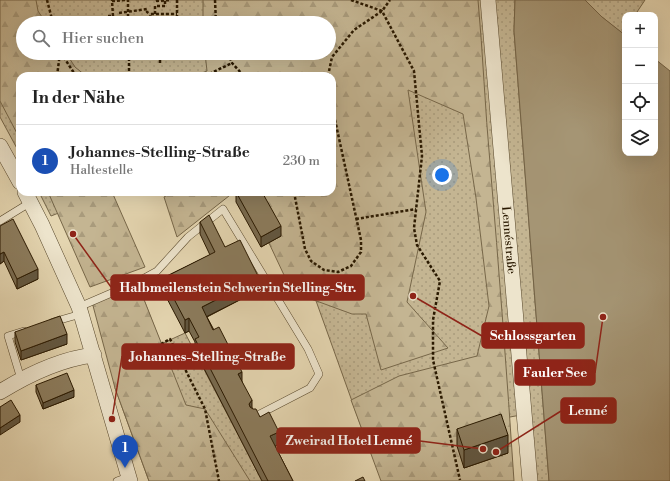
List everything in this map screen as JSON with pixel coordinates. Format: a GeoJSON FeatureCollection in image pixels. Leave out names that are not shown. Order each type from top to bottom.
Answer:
{"type":"FeatureCollection","features":[{"type":"Feature","properties":{"kind":"street","name":"Lennéstraße"},"geometry":{"type":"LineString","coordinates":[[488,0],[530,481]]}},
{"type":"Feature","properties":{"kind":"street"},"geometry":{"type":"LineString","coordinates":[[0,146],[16,175]]}},
{"type":"Feature","properties":{"kind":"street"},"geometry":{"type":"LineString","coordinates":[[28,197],[80,310],[94,355],[125,480]]}},
{"type":"Feature","properties":{"kind":"street"},"geometry":{"type":"LineString","coordinates":[[0,392],[21,379],[52,365],[94,355]]}},
{"type":"Feature","properties":{"kind":"lane"},"geometry":{"type":"LineString","coordinates":[[0,221],[28,197]]}},
{"type":"Feature","properties":{"kind":"lane"},"geometry":{"type":"LineString","coordinates":[[44,325],[80,310],[157,272],[188,236],[224,209],[308,349],[319,374],[310,388],[254,417]]}},
{"type":"Feature","properties":{"kind":"lane"},"geometry":{"type":"LineString","coordinates":[[21,379],[8,336],[30,329]]}},
{"type":"Feature","properties":{"kind":"path"},"geometry":{"type":"LineString","coordinates":[[47,0],[51,16]]}},
{"type":"Feature","properties":{"kind":"path"},"geometry":{"type":"LineString","coordinates":[[113,16],[112,1],[126,0],[128,0],[128,16]]}},
{"type":"Feature","properties":{"kind":"path"},"geometry":{"type":"LineString","coordinates":[[157,0],[172,0]]}},
{"type":"Feature","properties":{"kind":"path"},"geometry":{"type":"LineString","coordinates":[[119,13],[147,9],[147,12],[150,14],[177,14],[177,0]]}},
{"type":"Feature","properties":{"kind":"path"},"geometry":{"type":"LineString","coordinates":[[215,0],[216,16]]}},
{"type":"Feature","properties":{"kind":"path"},"geometry":{"type":"LineString","coordinates":[[351,0],[382,11],[414,71],[422,156],[414,228],[417,245],[440,281],[433,320],[433,360],[460,480]]}},
{"type":"Feature","properties":{"kind":"path"},"geometry":{"type":"LineString","coordinates":[[336,52],[354,30],[382,11],[390,0]]}},
{"type":"Feature","properties":{"kind":"path"},"geometry":{"type":"LineString","coordinates":[[155,14],[154,6],[165,6],[165,1]]}},
{"type":"Feature","properties":{"kind":"path"},"geometry":{"type":"LineString","coordinates":[[58,72],[59,60]]}},
{"type":"Feature","properties":{"kind":"path"},"geometry":{"type":"LineString","coordinates":[[65,60],[73,72]]}},
{"type":"Feature","properties":{"kind":"path"},"geometry":{"type":"LineString","coordinates":[[129,60],[129,72]]}},
{"type":"Feature","properties":{"kind":"path"},"geometry":{"type":"LineString","coordinates":[[231,60],[240,72]]}},
{"type":"Feature","properties":{"kind":"path"},"geometry":{"type":"LineString","coordinates":[[329,72],[331,60]]}},
{"type":"Feature","properties":{"kind":"path"},"geometry":{"type":"LineString","coordinates":[[213,72],[232,63]]}},
{"type":"Feature","properties":{"kind":"path"},"geometry":{"type":"LineString","coordinates":[[295,196],[305,249],[311,262],[324,270],[338,272],[351,266],[361,252],[361,240],[336,125]]}},
{"type":"Feature","properties":{"kind":"path"},"geometry":{"type":"LineString","coordinates":[[356,220],[416,209]]}},
{"type":"Feature","properties":{"kind":"path"},"geometry":{"type":"LineString","coordinates":[[161,344],[170,339],[205,409],[218,481]]}},
{"type":"Feature","properties":{"kind":"green space"},"geometry":{"type":"Polygon","coordinates":[[[0,0],[515,0],[514,31],[549,481],[530,481],[521,415],[367,443],[278,196],[336,196],[336,72],[16,72],[16,147],[0,117],[0,0]]]}},
{"type":"Feature","properties":{"kind":"green space"},"geometry":{"type":"Polygon","coordinates":[[[0,0],[36,0],[38,11],[41,16],[16,16],[16,60],[70,60],[75,67],[81,72],[16,72],[16,131],[0,101],[0,0]]]}},
{"type":"Feature","properties":{"kind":"green space"},"geometry":{"type":"Polygon","coordinates":[[[203,0],[478,0],[514,481],[381,481],[351,400],[399,376],[477,356],[489,306],[476,198],[463,114],[408,90],[426,212],[407,302],[448,348],[381,370],[366,314],[352,314],[292,292],[247,196],[336,196],[336,72],[204,72],[207,71],[206,60],[336,60],[336,16],[203,16],[203,0]]]}},
{"type":"Feature","properties":{"kind":"green space"},"geometry":{"type":"Polygon","coordinates":[[[585,0],[645,0],[637,12],[622,12],[622,33],[602,17],[585,0]]]}},
{"type":"Feature","properties":{"kind":"green space"},"geometry":{"type":"Polygon","coordinates":[[[41,196],[102,196],[51,216],[41,196]]]}},
{"type":"Feature","properties":{"kind":"green space"},"geometry":{"type":"Polygon","coordinates":[[[50,196],[114,196],[145,267],[90,287],[50,196]]]}},
{"type":"Feature","properties":{"kind":"green space"},"geometry":{"type":"Polygon","coordinates":[[[166,196],[229,196],[177,237],[164,197],[166,196]]]}},
{"type":"Feature","properties":{"kind":"green space"},"geometry":{"type":"Polygon","coordinates":[[[137,282],[161,344],[185,333],[262,481],[149,481],[115,388],[137,282]]]}},
{"type":"Feature","properties":{"kind":"green space"},"geometry":{"type":"Polygon","coordinates":[[[137,282],[186,405],[205,409],[250,481],[149,481],[115,388],[92,302],[137,282]]]}},
{"type":"Feature","properties":{"kind":"shaded area"},"geometry":{"type":"Polygon","coordinates":[[[515,0],[585,0],[602,17],[622,33],[622,156],[658,156],[658,61],[670,71],[670,481],[549,481],[514,31],[515,0]]]}},
{"type":"Feature","properties":{"kind":"building"},"geometry":{"type":"Polygon","coordinates":[[[238,196],[264,196],[281,226],[261,237],[238,196]]]}},
{"type":"Feature","properties":{"kind":"building"},"geometry":{"type":"Polygon","coordinates":[[[209,215],[225,247],[240,240],[259,278],[202,307],[213,330],[219,327],[242,372],[238,374],[252,400],[249,404],[250,407],[256,409],[260,417],[269,412],[279,432],[270,436],[293,481],[268,481],[195,339],[199,337],[189,318],[185,320],[163,278],[215,252],[200,222],[209,215]]]}},
{"type":"Feature","properties":{"kind":"building"},"geometry":{"type":"Polygon","coordinates":[[[13,219],[38,269],[17,279],[4,252],[0,254],[0,226],[13,219]]]}},
{"type":"Feature","properties":{"kind":"building"},"geometry":{"type":"Polygon","coordinates":[[[60,316],[67,334],[21,351],[15,332],[60,316]]]}},
{"type":"Feature","properties":{"kind":"building"},"geometry":{"type":"Polygon","coordinates":[[[67,373],[74,390],[43,403],[36,385],[67,373]]]}},
{"type":"Feature","properties":{"kind":"building"},"geometry":{"type":"Polygon","coordinates":[[[11,400],[20,415],[0,428],[0,407],[11,400]]]}},
{"type":"Feature","properties":{"kind":"building"},"geometry":{"type":"Polygon","coordinates":[[[501,414],[508,435],[464,450],[457,429],[501,414]]]}},
{"type":"Feature","properties":{"kind":"building"},"geometry":{"type":"Polygon","coordinates":[[[363,477],[365,481],[355,481],[363,477]]]}},
{"type":"Feature","properties":{"kind":"place","name":"Halbmeilenstein Schwerin Stelling-Str."},"geometry":{"type":"Point","coordinates":[73,234]}},
{"type":"Feature","properties":{"kind":"place","name":"Schlossgarten"},"geometry":{"type":"Point","coordinates":[413,296]}},
{"type":"Feature","properties":{"kind":"place","name":"Fauler See"},"geometry":{"type":"Point","coordinates":[603,317]}},
{"type":"Feature","properties":{"kind":"place","name":"Johannes-Stelling-Straße"},"geometry":{"type":"Point","coordinates":[112,419]}},
{"type":"Feature","properties":{"kind":"place","name":"Zweirad Hotel Lenné"},"geometry":{"type":"Point","coordinates":[483,449]}},
{"type":"Feature","properties":{"kind":"place","name":"Lenné"},"geometry":{"type":"Point","coordinates":[496,452]}},
{"type":"Feature","properties":{"kind":"place","name":"Johannes-Stelling-Straße"},"geometry":{"type":"Point","coordinates":[125,468]}}]}
